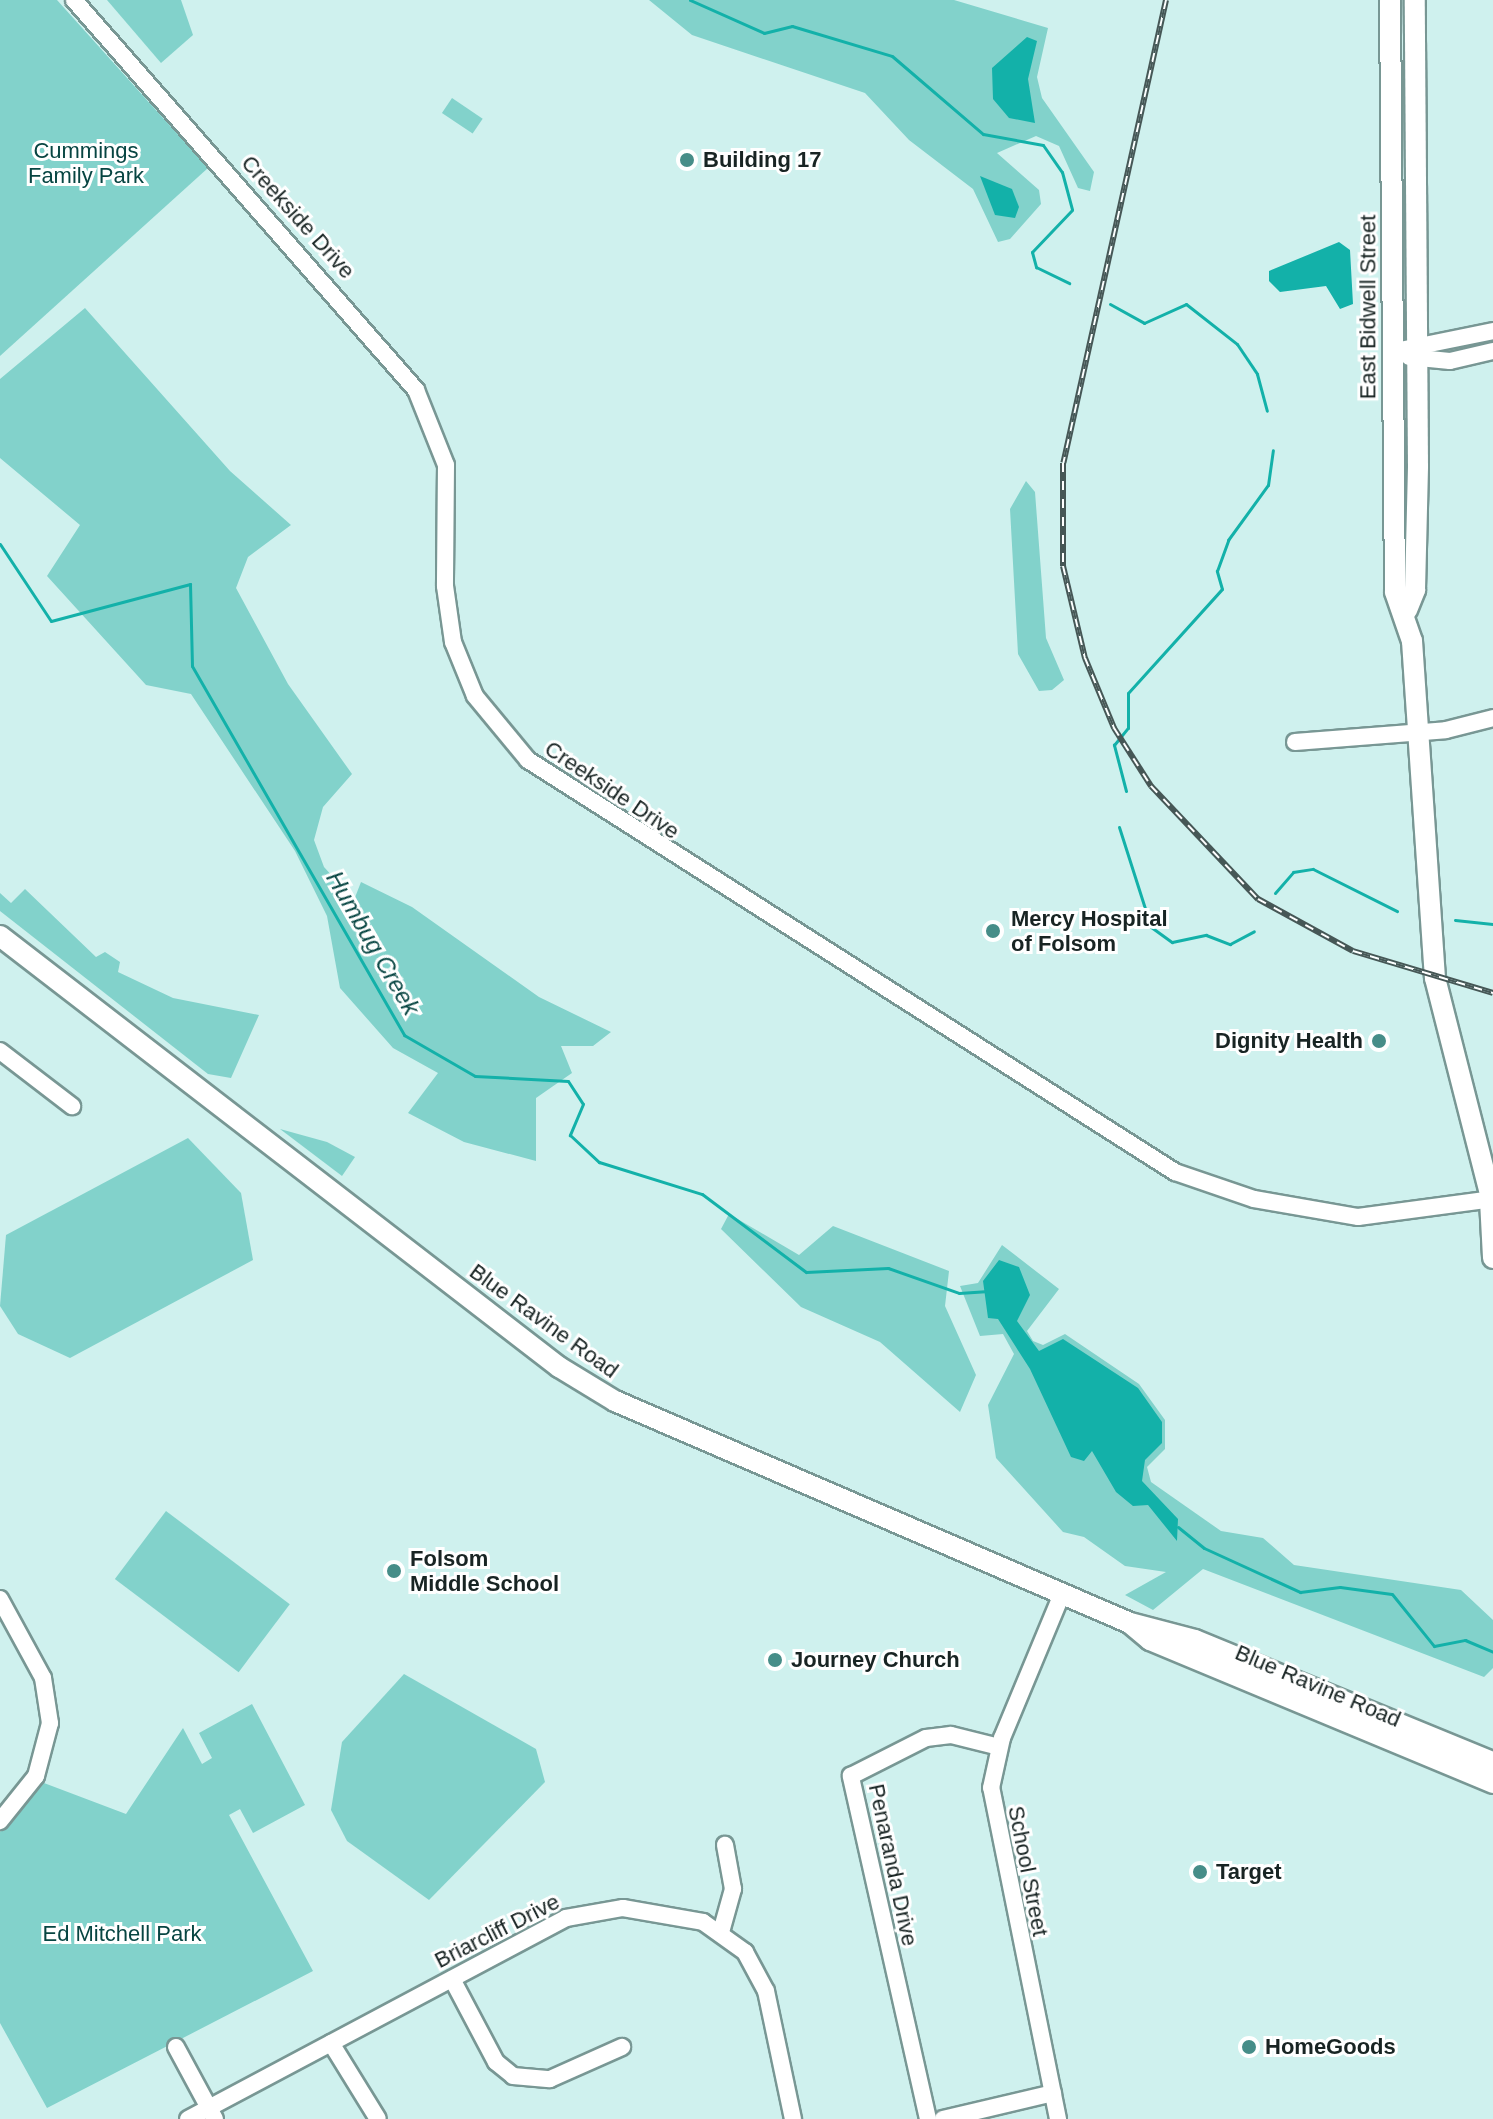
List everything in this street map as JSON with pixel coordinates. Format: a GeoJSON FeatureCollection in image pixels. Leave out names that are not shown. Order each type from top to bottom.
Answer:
{"type":"FeatureCollection","features":[{"type":"Feature","properties":{"kind":"main road","name":"East Bidwell Street"},"geometry":{"type":"LineString","coordinates":[[1390,0],[1395,351],[1394,569],[1395,592],[1407,610]]}},
{"type":"Feature","properties":{"kind":"main road","name":"East Bidwell Street"},"geometry":{"type":"LineString","coordinates":[[1414,0],[1417,239],[1415,590],[1407,610],[1419,732],[1430,944],[1492,1202],[1493,1258]]}},
{"type":"Feature","properties":{"kind":"main road"},"geometry":{"type":"LineString","coordinates":[[1414,0],[1403,69],[1391,84],[1404,103],[1403,170],[1417,239]]}},
{"type":"Feature","properties":{"kind":"main road","name":"Blue Ravine Road"},"geometry":{"type":"LineString","coordinates":[[0,936],[579,1380],[645,1416],[1130,1623],[1245,1662],[1493,1762]]}},
{"type":"Feature","properties":{"kind":"main road","name":"Blue Ravine Road"},"geometry":{"type":"LineString","coordinates":[[1130,1623],[1177,1652],[1493,1783]]}},
{"type":"Feature","properties":{"kind":"main road"},"geometry":{"type":"LineString","coordinates":[[1177,1652],[1184,1646],[1245,1662]]}},
{"type":"Feature","properties":{"kind":"main road"},"geometry":{"type":"LineString","coordinates":[[1412,1752],[1449,1759],[1468,1754]]}},
{"type":"Feature","properties":{"kind":"street","name":"Creekside Drive"},"geometry":{"type":"LineString","coordinates":[[74,0],[416,390],[446,465],[445,586],[453,642],[475,696],[528,760],[1175,1172],[1254,1199],[1358,1217],[1492,1202]]}},
{"type":"Feature","properties":{"kind":"street"},"geometry":{"type":"LineString","coordinates":[[1417,350],[1463,341],[1493,331]]}},
{"type":"Feature","properties":{"kind":"street"},"geometry":{"type":"LineString","coordinates":[[1395,351],[1493,351]]}},
{"type":"Feature","properties":{"kind":"street"},"geometry":{"type":"LineString","coordinates":[[1295,742],[1419,732],[1493,718]]}},
{"type":"Feature","properties":{"kind":"street"},"geometry":{"type":"LineString","coordinates":[[0,1051],[72,1106]]}},
{"type":"Feature","properties":{"kind":"street","name":"School Street"},"geometry":{"type":"LineString","coordinates":[[1058,2119],[993,1821],[999,1747],[1062,1594]]}},
{"type":"Feature","properties":{"kind":"street"},"geometry":{"type":"LineString","coordinates":[[0,1599],[43,1678],[50,1723],[36,1776],[0,1821]]}},
{"type":"Feature","properties":{"kind":"street","name":"Penaranda Drive"},"geometry":{"type":"LineString","coordinates":[[928,2119],[851,1776],[926,1738],[951,1735],[999,1747]]}},
{"type":"Feature","properties":{"kind":"street"},"geometry":{"type":"LineString","coordinates":[[721,1932],[733,1889],[725,1845]]}},
{"type":"Feature","properties":{"kind":"street","name":"Briarcliff Drive"},"geometry":{"type":"LineString","coordinates":[[188,2119],[212,2114],[331,2043],[452,1979],[598,1909],[689,1917],[721,1932],[761,1977],[793,2119]]}},
{"type":"Feature","properties":{"kind":"street"},"geometry":{"type":"LineString","coordinates":[[452,1979],[496,2062],[520,2079],[550,2079],[622,2047]]}},
{"type":"Feature","properties":{"kind":"street"},"geometry":{"type":"LineString","coordinates":[[331,2043],[378,2119]]}},
{"type":"Feature","properties":{"kind":"street"},"geometry":{"type":"LineString","coordinates":[[176,2047],[212,2114]]}},
{"type":"Feature","properties":{"kind":"street"},"geometry":{"type":"LineString","coordinates":[[943,2119],[1053,2093]]}},
{"type":"Feature","properties":{"kind":"green space","name":"Cummings Family Park"},"geometry":{"type":"Polygon","coordinates":[[[0,0],[57,0],[208,168],[0,356],[0,0]]]}},
{"type":"Feature","properties":{"kind":"green space"},"geometry":{"type":"Polygon","coordinates":[[[107,0],[181,0],[193,35],[161,63],[107,0]]]}},
{"type":"Feature","properties":{"kind":"green space"},"geometry":{"type":"Polygon","coordinates":[[[649,0],[954,0],[1048,28],[1037,77],[1042,98],[1094,172],[1090,191],[1078,188],[1059,146],[1036,136],[997,153],[1039,190],[1041,204],[1010,239],[998,242],[973,189],[909,140],[865,93],[692,35],[649,0]]]}},
{"type":"Feature","properties":{"kind":"green space"},"geometry":{"type":"Polygon","coordinates":[[[452,98],[483,119],[473,134],[442,113],[452,98]]]}},
{"type":"Feature","properties":{"kind":"green space"},"geometry":{"type":"Polygon","coordinates":[[[85,308],[230,471],[291,525],[248,557],[236,588],[288,684],[352,774],[323,807],[314,840],[324,867],[354,900],[361,882],[412,907],[539,997],[611,1032],[593,1046],[561,1046],[572,1073],[536,1098],[536,1161],[464,1142],[408,1113],[438,1073],[393,1048],[340,988],[327,916],[295,851],[191,694],[146,685],[47,576],[80,525],[0,458],[0,379],[85,308]]]}},
{"type":"Feature","properties":{"kind":"green space"},"geometry":{"type":"Polygon","coordinates":[[[1026,481],[1035,492],[1046,638],[1064,680],[1052,690],[1039,691],[1018,654],[1010,509],[1026,481]]]}},
{"type":"Feature","properties":{"kind":"green space"},"geometry":{"type":"Polygon","coordinates":[[[25,889],[96,957],[105,952],[120,962],[118,972],[173,998],[259,1015],[231,1078],[208,1074],[0,911],[0,893],[11,903],[25,889]]]}},
{"type":"Feature","properties":{"kind":"green space"},"geometry":{"type":"Polygon","coordinates":[[[280,1129],[327,1142],[355,1157],[342,1176],[280,1129]]]}},
{"type":"Feature","properties":{"kind":"green space"},"geometry":{"type":"Polygon","coordinates":[[[188,1138],[241,1193],[253,1260],[70,1358],[18,1334],[0,1306],[6,1235],[188,1138]]]}},
{"type":"Feature","properties":{"kind":"green space"},"geometry":{"type":"Polygon","coordinates":[[[729,1214],[799,1255],[833,1226],[949,1271],[945,1306],[976,1375],[960,1412],[880,1342],[801,1307],[721,1229],[729,1214]]]}},
{"type":"Feature","properties":{"kind":"green space"},"geometry":{"type":"Polygon","coordinates":[[[1002,1245],[1059,1289],[1027,1331],[1033,1341],[1043,1345],[1065,1334],[1139,1384],[1165,1420],[1165,1449],[1147,1467],[1151,1482],[1221,1531],[1263,1538],[1294,1565],[1461,1590],[1493,1620],[1493,1668],[1484,1677],[1203,1569],[1153,1610],[1125,1595],[1166,1572],[1125,1566],[1084,1537],[1063,1532],[996,1458],[988,1405],[1014,1354],[1003,1334],[980,1336],[960,1286],[978,1283],[1002,1245]]]}},
{"type":"Feature","properties":{"kind":"green space"},"geometry":{"type":"Polygon","coordinates":[[[166,1511],[290,1604],[239,1672],[115,1579],[166,1511]]]}},
{"type":"Feature","properties":{"kind":"green space"},"geometry":{"type":"Polygon","coordinates":[[[404,1674],[536,1749],[545,1782],[429,1900],[347,1841],[331,1810],[342,1742],[404,1674]]]}},
{"type":"Feature","properties":{"kind":"green space","name":"Ed Mitchell Park"},"geometry":{"type":"Polygon","coordinates":[[[252,1704],[305,1805],[253,1833],[240,1809],[229,1815],[313,1971],[47,2108],[0,2023],[0,1832],[44,1783],[126,1814],[183,1728],[202,1764],[212,1758],[199,1733],[252,1704]]]}},
{"type":"Feature","properties":{"kind":"shaded area"},"geometry":{"type":"Polygon","coordinates":[[[1027,37],[1037,41],[1028,79],[1035,123],[1009,118],[993,99],[992,68],[1027,37]]]}},
{"type":"Feature","properties":{"kind":"shaded area"},"geometry":{"type":"Polygon","coordinates":[[[980,176],[1012,189],[1019,207],[1015,218],[995,215],[980,176]]]}},
{"type":"Feature","properties":{"kind":"shaded area"},"geometry":{"type":"Polygon","coordinates":[[[1339,242],[1350,250],[1353,304],[1340,309],[1326,286],[1280,292],[1269,281],[1269,271],[1339,242]]]}},
{"type":"Feature","properties":{"kind":"shaded area"},"geometry":{"type":"Polygon","coordinates":[[[999,1260],[1019,1267],[1030,1295],[1017,1321],[1039,1351],[1063,1339],[1138,1388],[1162,1422],[1162,1443],[1145,1460],[1142,1481],[1178,1519],[1177,1541],[1148,1505],[1133,1506],[1116,1492],[1092,1451],[1084,1461],[1071,1457],[1030,1369],[998,1319],[988,1318],[983,1281],[999,1260]]]}},
{"type":"Feature","properties":{"kind":"waterway"},"geometry":{"type":"LineString","coordinates":[[690,0],[764,33],[792,26],[892,56],[983,134],[1043,145],[1062,172],[1072,210],[1032,252],[1036,267],[1069,283]]}},
{"type":"Feature","properties":{"kind":"waterway"},"geometry":{"type":"LineString","coordinates":[[1110,304],[1144,323],[1186,304],[1237,344],[1257,374],[1267,411]]}},
{"type":"Feature","properties":{"kind":"waterway"},"geometry":{"type":"LineString","coordinates":[[1126,791],[1114,745],[1128,728],[1128,693],[1222,589],[1217,571],[1228,540],[1268,485],[1273,450]]}},
{"type":"Feature","properties":{"kind":"waterway","name":"Humbug Creek"},"geometry":{"type":"LineString","coordinates":[[0,544],[51,621],[190,584],[192,666],[404,1035],[475,1076],[568,1081],[583,1104],[570,1135],[599,1162],[702,1194],[806,1272],[888,1268],[959,1293],[985,1291]]}},
{"type":"Feature","properties":{"kind":"waterway"},"geometry":{"type":"LineString","coordinates":[[1119,827],[1151,927],[1172,942],[1206,935],[1230,944],[1254,931]]}},
{"type":"Feature","properties":{"kind":"waterway"},"geometry":{"type":"LineString","coordinates":[[1275,893],[1293,872],[1313,869],[1397,911]]}},
{"type":"Feature","properties":{"kind":"waterway"},"geometry":{"type":"LineString","coordinates":[[1455,920],[1493,924]]}},
{"type":"Feature","properties":{"kind":"waterway","name":"Humbug Creek"},"geometry":{"type":"LineString","coordinates":[[1178,1527],[1204,1548],[1300,1592],[1340,1587],[1392,1594],[1434,1646],[1465,1640],[1493,1652]]}},
{"type":"Feature","properties":{"kind":"railway"},"geometry":{"type":"LineString","coordinates":[[1166,0],[1063,463],[1063,566],[1085,658],[1114,728],[1151,786],[1258,899],[1353,951],[1493,993]]}},
{"type":"Feature","properties":{"kind":"place","name":"Building 17"},"geometry":{"type":"Point","coordinates":[687,160]}},
{"type":"Feature","properties":{"kind":"place","name":"Mercy Hospital of Folsom"},"geometry":{"type":"Point","coordinates":[993,931]}},
{"type":"Feature","properties":{"kind":"place","name":"Dignity Health"},"geometry":{"type":"Point","coordinates":[1379,1041]}},
{"type":"Feature","properties":{"kind":"place","name":"Folsom Middle School"},"geometry":{"type":"Point","coordinates":[394,1571]}},
{"type":"Feature","properties":{"kind":"place","name":"Journey Church"},"geometry":{"type":"Point","coordinates":[775,1660]}},
{"type":"Feature","properties":{"kind":"place","name":"Target"},"geometry":{"type":"Point","coordinates":[1200,1872]}},
{"type":"Feature","properties":{"kind":"place","name":"HomeGoods"},"geometry":{"type":"Point","coordinates":[1249,2047]}}]}
